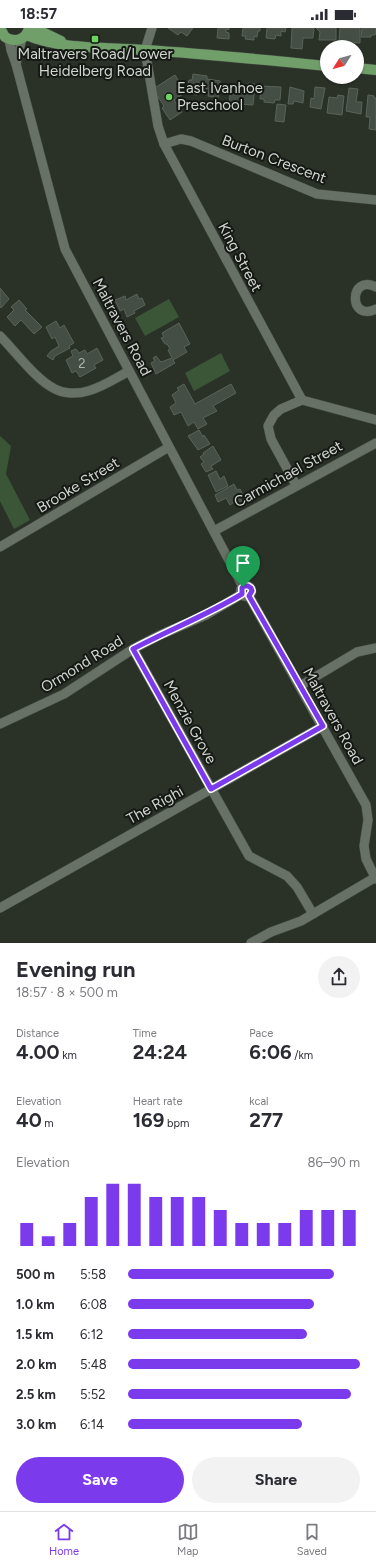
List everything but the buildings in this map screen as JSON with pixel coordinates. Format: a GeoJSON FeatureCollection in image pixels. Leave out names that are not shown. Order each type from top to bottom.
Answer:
{"type":"FeatureCollection","features":[{"type":"Feature","properties":{"kind":"main road"},"geometry":{"type":"LineString","coordinates":[[34,28],[67,45]]}},
{"type":"Feature","properties":{"kind":"main road"},"geometry":{"type":"LineString","coordinates":[[3,34],[18,40],[26,34],[39,41],[67,45],[145,50],[320,65]]}},
{"type":"Feature","properties":{"kind":"main road"},"geometry":{"type":"LineString","coordinates":[[364,69],[376,70]]}},
{"type":"Feature","properties":{"kind":"street"},"geometry":{"type":"LineString","coordinates":[[145,50],[152,28]]}},
{"type":"Feature","properties":{"kind":"street","name":"Maltravers Road"},"geometry":{"type":"LineString","coordinates":[[3,34],[16,64],[65,249],[245,592],[323,726],[366,805],[368,820],[364,846],[366,859],[376,878]]}},
{"type":"Feature","properties":{"kind":"street","name":"Maltravers Road"},"geometry":{"type":"LineString","coordinates":[[16,64],[26,34]]}},
{"type":"Feature","properties":{"kind":"street","name":"King Street"},"geometry":{"type":"LineString","coordinates":[[145,50],[158,126],[164,144],[302,400]]}},
{"type":"Feature","properties":{"kind":"street","name":"Burton Crescent"},"geometry":{"type":"LineString","coordinates":[[164,144],[181,139],[191,142],[317,194],[376,200]]}},
{"type":"Feature","properties":{"kind":"street"},"geometry":{"type":"LineString","coordinates":[[376,287],[368,284],[364,285],[357,291],[355,298],[358,306],[364,311],[372,311],[376,309]]}},
{"type":"Feature","properties":{"kind":"street"},"geometry":{"type":"LineString","coordinates":[[0,336],[45,383],[56,390],[80,393],[89,391],[129,371]]}},
{"type":"Feature","properties":{"kind":"street"},"geometry":{"type":"LineString","coordinates":[[296,485],[271,439],[268,426],[277,412],[302,400],[376,420]]}},
{"type":"Feature","properties":{"kind":"street","name":"Carmichael Street"},"geometry":{"type":"LineString","coordinates":[[214,531],[296,485],[376,443]]}},
{"type":"Feature","properties":{"kind":"street","name":"Brooke Street"},"geometry":{"type":"LineString","coordinates":[[0,547],[170,447]]}},
{"type":"Feature","properties":{"kind":"street","name":"Ormond Road"},"geometry":{"type":"LineString","coordinates":[[0,724],[64,694],[133,649],[160,635],[206,615],[245,592]]}},
{"type":"Feature","properties":{"kind":"street"},"geometry":{"type":"LineString","coordinates":[[300,686],[357,652],[376,648]]}},
{"type":"Feature","properties":{"kind":"street","name":"Menzie Grove"},"geometry":{"type":"LineString","coordinates":[[133,649],[249,856],[287,876],[297,887],[313,914]]}},
{"type":"Feature","properties":{"kind":"street","name":"The Righi"},"geometry":{"type":"LineString","coordinates":[[0,908],[323,726]]}},
{"type":"Feature","properties":{"kind":"street"},"geometry":{"type":"LineString","coordinates":[[251,943],[271,932],[301,921],[376,878]]}},
{"type":"Feature","properties":{"kind":"green space"},"geometry":{"type":"Polygon","coordinates":[[[169,299],[179,317],[145,336],[135,318],[169,299]]]}},
{"type":"Feature","properties":{"kind":"green space"},"geometry":{"type":"Polygon","coordinates":[[[221,353],[230,371],[194,391],[185,373],[221,353]]]}},
{"type":"Feature","properties":{"kind":"green space"},"geometry":{"type":"Polygon","coordinates":[[[0,436],[11,446],[6,474],[30,520],[14,529],[0,501],[0,436]]]}},
{"type":"Feature","properties":{"kind":"place","name":"Maltravers Road/Lower Heidelberg Road"},"geometry":{"type":"Point","coordinates":[95,39]}},
{"type":"Feature","properties":{"kind":"place","name":"East Ivanhoe Preschool"},"geometry":{"type":"Point","coordinates":[169,97]}},
{"type":"Feature","properties":{"kind":"route"},"geometry":{"type":"LineString","coordinates":[[248,586],[251,588],[252,591],[249,596],[323,726],[211,789],[133,649],[160,635],[206,615],[242,594],[241,590],[243,587],[248,586]]}}]}
